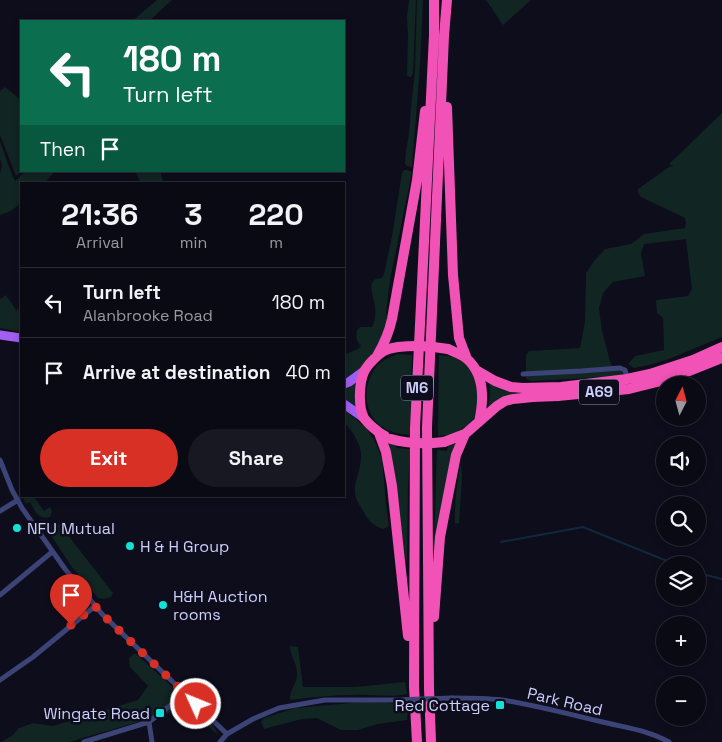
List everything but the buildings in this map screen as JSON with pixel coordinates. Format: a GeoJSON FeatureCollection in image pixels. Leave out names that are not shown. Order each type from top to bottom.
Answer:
{"type":"FeatureCollection","features":[{"type":"Feature","properties":{"kind":"highway","name":"M6"},"geometry":{"type":"LineString","coordinates":[[431,742],[428,688],[427,428],[439,36],[434,0]]}},
{"type":"Feature","properties":{"kind":"highway","name":"M6"},"geometry":{"type":"LineString","coordinates":[[417,742],[414,687],[415,428],[439,36],[447,0]]}},
{"type":"Feature","properties":{"kind":"highway"},"geometry":{"type":"LineString","coordinates":[[439,36],[399,282],[389,332],[377,356],[364,371],[360,388],[360,404],[364,418],[379,433],[391,440],[399,442],[444,442],[466,434]]}},
{"type":"Feature","properties":{"kind":"highway"},"geometry":{"type":"LineString","coordinates":[[428,688],[440,537],[456,455],[466,434],[479,422],[483,404],[482,386],[476,370],[467,359],[459,338],[439,36]]}},
{"type":"Feature","properties":{"kind":"highway"},"geometry":{"type":"LineString","coordinates":[[377,356],[386,350],[398,347],[427,347],[448,350],[467,359]]}},
{"type":"Feature","properties":{"kind":"highway","name":"A69"},"geometry":{"type":"LineString","coordinates":[[479,422],[505,401],[604,392],[722,348]]}},
{"type":"Feature","properties":{"kind":"highway","name":"A69"},"geometry":{"type":"LineString","coordinates":[[476,370],[495,381],[511,387],[628,384],[665,379],[722,358]]}},
{"type":"Feature","properties":{"kind":"highway"},"geometry":{"type":"LineString","coordinates":[[379,433],[386,452],[392,486],[414,687]]}},
{"type":"Feature","properties":{"kind":"main road"},"geometry":{"type":"LineString","coordinates":[[0,335],[20,338]]}},
{"type":"Feature","properties":{"kind":"main road"},"geometry":{"type":"LineString","coordinates":[[345,384],[364,371]]}},
{"type":"Feature","properties":{"kind":"main road"},"geometry":{"type":"LineString","coordinates":[[345,405],[364,418]]}},
{"type":"Feature","properties":{"kind":"street"},"geometry":{"type":"LineString","coordinates":[[523,374],[620,368],[626,370],[628,384]]}},
{"type":"Feature","properties":{"kind":"street"},"geometry":{"type":"LineString","coordinates":[[0,460],[18,500],[52,552],[95,606],[227,734]]}},
{"type":"Feature","properties":{"kind":"street"},"geometry":{"type":"LineString","coordinates":[[0,511],[18,500]]}},
{"type":"Feature","properties":{"kind":"street"},"geometry":{"type":"LineString","coordinates":[[0,596],[52,552]]}},
{"type":"Feature","properties":{"kind":"street"},"geometry":{"type":"LineString","coordinates":[[0,680],[33,657],[95,606]]}},
{"type":"Feature","properties":{"kind":"street"},"geometry":{"type":"LineString","coordinates":[[84,742],[149,722],[171,705],[183,692]]}},
{"type":"Feature","properties":{"kind":"street","name":"Park Road"},"geometry":{"type":"LineString","coordinates":[[220,742],[227,734],[252,719],[279,708],[325,700],[484,698],[525,704],[641,731],[669,742]]}},
{"type":"Feature","properties":{"kind":"street"},"geometry":{"type":"LineString","coordinates":[[149,722],[152,742]]}},
{"type":"Feature","properties":{"kind":"green space"},"geometry":{"type":"Polygon","coordinates":[[[157,0],[172,0],[150,20],[133,20],[157,0]]]}},
{"type":"Feature","properties":{"kind":"green space"},"geometry":{"type":"Polygon","coordinates":[[[409,0],[416,0],[413,73],[411,77],[407,76],[407,17],[409,0]]]}},
{"type":"Feature","properties":{"kind":"green space"},"geometry":{"type":"Polygon","coordinates":[[[417,0],[423,0],[412,167],[405,164],[415,70],[417,0]]]}},
{"type":"Feature","properties":{"kind":"green space"},"geometry":{"type":"Polygon","coordinates":[[[486,0],[531,0],[503,25],[486,0]]]}},
{"type":"Feature","properties":{"kind":"green space"},"geometry":{"type":"Polygon","coordinates":[[[5,87],[20,99],[20,172],[16,176],[0,135],[0,91],[5,87]]]}},
{"type":"Feature","properties":{"kind":"green space"},"geometry":{"type":"Polygon","coordinates":[[[722,113],[722,337],[669,359],[649,365],[634,368],[628,364],[635,356],[664,350],[663,318],[657,313],[656,300],[688,296],[692,289],[686,239],[644,244],[641,254],[645,276],[613,282],[603,293],[599,308],[602,331],[611,365],[621,370],[624,376],[532,381],[526,379],[526,355],[529,351],[580,348],[585,322],[586,273],[605,249],[631,244],[644,234],[685,228],[685,218],[641,197],[638,189],[673,166],[669,164],[722,113]]]}},
{"type":"Feature","properties":{"kind":"green space"},"geometry":{"type":"Polygon","coordinates":[[[0,141],[15,181],[25,172],[54,172],[46,182],[20,182],[20,204],[11,211],[0,215],[0,174],[2,165],[0,141]]]}},
{"type":"Feature","properties":{"kind":"green space"},"geometry":{"type":"Polygon","coordinates":[[[404,170],[412,172],[390,280],[386,313],[388,320],[384,341],[362,368],[345,381],[345,355],[361,346],[357,339],[357,330],[360,327],[372,327],[374,322],[375,310],[371,288],[373,281],[382,278],[384,274],[404,170]]]}},
{"type":"Feature","properties":{"kind":"green space"},"geometry":{"type":"Polygon","coordinates":[[[135,172],[160,172],[163,182],[140,182],[135,172]]]}},
{"type":"Feature","properties":{"kind":"green space"},"geometry":{"type":"Polygon","coordinates":[[[6,295],[16,310],[20,308],[20,332],[0,328],[0,299],[6,295]]]}},
{"type":"Feature","properties":{"kind":"green space"},"geometry":{"type":"Polygon","coordinates":[[[397,354],[412,355],[410,435],[400,434],[384,428],[376,422],[368,406],[367,387],[374,370],[380,363],[397,354]]]}},
{"type":"Feature","properties":{"kind":"green space"},"geometry":{"type":"Polygon","coordinates":[[[439,355],[461,361],[478,375],[477,415],[468,425],[454,434],[438,436],[439,355]]]}},
{"type":"Feature","properties":{"kind":"green space"},"geometry":{"type":"Polygon","coordinates":[[[358,380],[358,409],[345,399],[345,389],[358,380]]]}},
{"type":"Feature","properties":{"kind":"green space"},"geometry":{"type":"Polygon","coordinates":[[[489,382],[513,389],[514,395],[488,408],[489,382]]]}},
{"type":"Feature","properties":{"kind":"green space"},"geometry":{"type":"Polygon","coordinates":[[[345,410],[368,430],[382,458],[389,526],[383,529],[369,520],[356,498],[355,486],[361,455],[360,448],[345,423],[345,410]]]}},
{"type":"Feature","properties":{"kind":"green space"},"geometry":{"type":"Polygon","coordinates":[[[385,441],[396,445],[396,448],[410,449],[407,564],[393,478],[391,453],[385,441]]]}},
{"type":"Feature","properties":{"kind":"green space"},"geometry":{"type":"Polygon","coordinates":[[[459,443],[434,569],[437,450],[447,451],[448,446],[459,443]]]}},
{"type":"Feature","properties":{"kind":"green space"},"geometry":{"type":"Polygon","coordinates":[[[461,463],[459,523],[455,524],[456,494],[461,463]]]}},
{"type":"Feature","properties":{"kind":"green space"},"geometry":{"type":"Polygon","coordinates":[[[22,497],[34,497],[44,511],[50,507],[52,512],[50,517],[40,516],[30,502],[26,504],[22,497]]]}},
{"type":"Feature","properties":{"kind":"green space"},"geometry":{"type":"Polygon","coordinates":[[[57,521],[113,593],[111,597],[98,598],[72,567],[50,534],[51,526],[57,521]]]}},
{"type":"Feature","properties":{"kind":"green space"},"geometry":{"type":"Polygon","coordinates":[[[290,646],[298,647],[303,687],[355,687],[405,682],[407,694],[394,696],[340,695],[290,700],[297,673],[290,646]]]}},
{"type":"Feature","properties":{"kind":"green space"},"geometry":{"type":"Polygon","coordinates":[[[135,653],[212,723],[218,735],[187,708],[69,742],[1,742],[13,735],[19,728],[33,723],[53,726],[138,700],[148,686],[130,667],[129,658],[135,653]]]}},
{"type":"Feature","properties":{"kind":"green space"},"geometry":{"type":"Polygon","coordinates":[[[363,702],[409,704],[407,720],[378,724],[358,730],[341,730],[317,718],[302,719],[264,729],[261,722],[264,718],[295,708],[363,702]]]}},
{"type":"Feature","properties":{"kind":"waterway"},"geometry":{"type":"LineString","coordinates":[[501,542],[583,527],[656,557]]}},
{"type":"Feature","properties":{"kind":"waterway"},"geometry":{"type":"LineString","coordinates":[[706,575],[722,579]]}},
{"type":"Feature","properties":{"kind":"place","name":"NFU Mutual"},"geometry":{"type":"Point","coordinates":[17,528]}},
{"type":"Feature","properties":{"kind":"place","name":"H & H Group"},"geometry":{"type":"Point","coordinates":[130,546]}},
{"type":"Feature","properties":{"kind":"place","name":"H&H Auction rooms"},"geometry":{"type":"Point","coordinates":[163,605]}},
{"type":"Feature","properties":{"kind":"place","name":"Red Cottage"},"geometry":{"type":"Point","coordinates":[500,705]}},
{"type":"Feature","properties":{"kind":"place","name":"Wingate Road"},"geometry":{"type":"Point","coordinates":[160,713]}},
{"type":"Feature","properties":{"kind":"route"},"geometry":{"type":"LineString","coordinates":[[71,625],[95,606],[196,704]]}}]}
